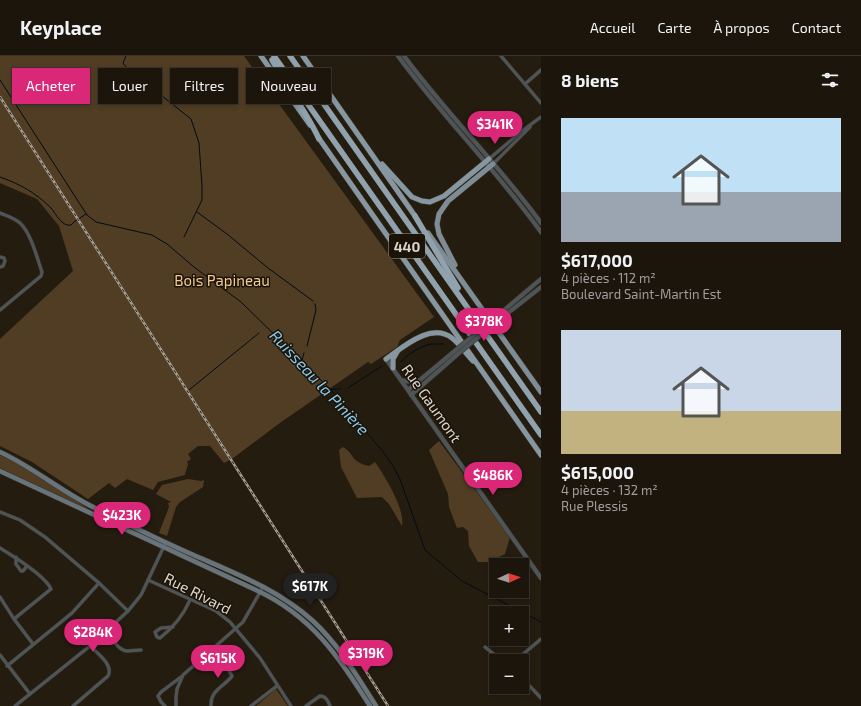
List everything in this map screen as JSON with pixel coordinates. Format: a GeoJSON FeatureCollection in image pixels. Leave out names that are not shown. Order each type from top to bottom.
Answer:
{"type":"FeatureCollection","features":[{"type":"Feature","properties":{"kind":"highway"},"geometry":{"type":"LineString","coordinates":[[261,56],[541,455]]}},
{"type":"Feature","properties":{"kind":"highway"},"geometry":{"type":"LineString","coordinates":[[270,56],[285,82],[310,119],[319,139]]}},
{"type":"Feature","properties":{"kind":"highway","name":"440"},"geometry":{"type":"LineString","coordinates":[[274,56],[541,435]]}},
{"type":"Feature","properties":{"kind":"highway","name":"440"},"geometry":{"type":"LineString","coordinates":[[290,56],[541,412]]}},
{"type":"Feature","properties":{"kind":"highway"},"geometry":{"type":"LineString","coordinates":[[303,56],[415,216],[486,333]]}},
{"type":"Feature","properties":{"kind":"highway"},"geometry":{"type":"LineString","coordinates":[[370,152],[410,194],[417,200],[425,202],[435,201],[444,196],[489,163]]}},
{"type":"Feature","properties":{"kind":"highway"},"geometry":{"type":"LineString","coordinates":[[386,359],[423,335],[429,333],[439,333],[451,338],[480,368]]}},
{"type":"Feature","properties":{"kind":"highway"},"geometry":{"type":"LineString","coordinates":[[393,368],[393,359],[397,352]]}},
{"type":"Feature","properties":{"kind":"main road"},"geometry":{"type":"LineString","coordinates":[[464,282],[440,237],[438,216],[446,202],[489,163]]}},
{"type":"Feature","properties":{"kind":"main road"},"geometry":{"type":"LineString","coordinates":[[415,216],[464,282],[541,392]]}},
{"type":"Feature","properties":{"kind":"main road"},"geometry":{"type":"LineString","coordinates":[[0,452],[24,464],[138,535],[260,592],[295,614],[322,638],[340,659],[370,706]]}},
{"type":"Feature","properties":{"kind":"main road"},"geometry":{"type":"LineString","coordinates":[[0,471],[114,520],[139,529],[263,587],[294,605],[315,623],[344,656],[376,706]]}},
{"type":"Feature","properties":{"kind":"main road"},"geometry":{"type":"LineString","coordinates":[[138,535],[139,529]]}},
{"type":"Feature","properties":{"kind":"street"},"geometry":{"type":"LineString","coordinates":[[398,56],[427,94],[524,200],[541,224]]}},
{"type":"Feature","properties":{"kind":"street"},"geometry":{"type":"LineString","coordinates":[[404,56],[489,163],[541,232]]}},
{"type":"Feature","properties":{"kind":"street"},"geometry":{"type":"LineString","coordinates":[[500,56],[541,103]]}},
{"type":"Feature","properties":{"kind":"street"},"geometry":{"type":"LineString","coordinates":[[524,84],[541,70]]}},
{"type":"Feature","properties":{"kind":"street"},"geometry":{"type":"LineString","coordinates":[[489,163],[522,131],[541,117]]}},
{"type":"Feature","properties":{"kind":"street"},"geometry":{"type":"LineString","coordinates":[[0,218],[1,213],[15,220],[23,227],[28,235],[42,272],[41,276],[0,310]]}},
{"type":"Feature","properties":{"kind":"street"},"geometry":{"type":"LineString","coordinates":[[0,257],[4,258],[5,261],[0,267]]}},
{"type":"Feature","properties":{"kind":"street"},"geometry":{"type":"LineString","coordinates":[[411,395],[458,351],[541,279]]}},
{"type":"Feature","properties":{"kind":"street"},"geometry":{"type":"LineString","coordinates":[[497,318],[541,287]]}},
{"type":"Feature","properties":{"kind":"street"},"geometry":{"type":"LineString","coordinates":[[408,390],[418,380],[458,351]]}},
{"type":"Feature","properties":{"kind":"street","name":"Rue Gaumont"},"geometry":{"type":"LineString","coordinates":[[386,359],[541,578]]}},
{"type":"Feature","properties":{"kind":"street"},"geometry":{"type":"LineString","coordinates":[[401,380],[411,382],[418,380]]}},
{"type":"Feature","properties":{"kind":"street"},"geometry":{"type":"LineString","coordinates":[[0,512],[20,520],[32,527],[99,583],[128,610]]}},
{"type":"Feature","properties":{"kind":"street"},"geometry":{"type":"LineString","coordinates":[[15,706],[107,632],[128,610],[141,595],[166,542]]}},
{"type":"Feature","properties":{"kind":"street"},"geometry":{"type":"LineString","coordinates":[[0,548],[16,557],[45,581],[51,588],[14,619]]}},
{"type":"Feature","properties":{"kind":"street"},"geometry":{"type":"LineString","coordinates":[[16,557],[16,564],[21,571],[23,571],[27,566]]}},
{"type":"Feature","properties":{"kind":"street","name":"Rue Rivard"},"geometry":{"type":"LineString","coordinates":[[148,580],[219,613],[236,628],[260,658],[291,706]]}},
{"type":"Feature","properties":{"kind":"street"},"geometry":{"type":"LineString","coordinates":[[7,666],[72,613],[99,583]]}},
{"type":"Feature","properties":{"kind":"street"},"geometry":{"type":"LineString","coordinates":[[165,706],[158,696],[161,692],[212,650],[244,620],[263,587]]}},
{"type":"Feature","properties":{"kind":"street"},"geometry":{"type":"LineString","coordinates":[[0,597],[33,644]]}},
{"type":"Feature","properties":{"kind":"street"},"geometry":{"type":"LineString","coordinates":[[173,627],[162,628],[155,632],[155,635],[157,638],[160,638],[173,627],[184,612],[190,600]]}},
{"type":"Feature","properties":{"kind":"street"},"geometry":{"type":"LineString","coordinates":[[107,632],[123,650],[141,650]]}},
{"type":"Feature","properties":{"kind":"street"},"geometry":{"type":"LineString","coordinates":[[523,654],[541,639]]}},
{"type":"Feature","properties":{"kind":"street"},"geometry":{"type":"LineString","coordinates":[[73,706],[108,676],[110,672],[110,667],[90,646]]}},
{"type":"Feature","properties":{"kind":"street"},"geometry":{"type":"LineString","coordinates":[[485,647],[494,654]]}},
{"type":"Feature","properties":{"kind":"street"},"geometry":{"type":"LineString","coordinates":[[211,706],[212,694],[232,676],[227,667],[212,650]]}},
{"type":"Feature","properties":{"kind":"street"},"geometry":{"type":"LineString","coordinates":[[0,655],[30,694]]}},
{"type":"Feature","properties":{"kind":"street"},"geometry":{"type":"LineString","coordinates":[[176,706],[177,689],[182,676]]}},
{"type":"Feature","properties":{"kind":"street"},"geometry":{"type":"LineString","coordinates":[[529,685],[541,698]]}},
{"type":"Feature","properties":{"kind":"street"},"geometry":{"type":"LineString","coordinates":[[251,706],[277,686]]}},
{"type":"Feature","properties":{"kind":"street"},"geometry":{"type":"LineString","coordinates":[[306,706],[320,696],[325,698],[330,706]]}},
{"type":"Feature","properties":{"kind":"green space","name":"Bois Papineau"},"geometry":{"type":"Polygon","coordinates":[[[0,56],[244,56],[253,68],[246,68],[246,104],[279,104],[434,317],[400,340],[397,347],[371,364],[368,362],[277,425],[232,459],[224,463],[210,446],[198,446],[188,454],[191,459],[187,462],[188,464],[185,475],[158,482],[153,490],[127,479],[115,488],[109,483],[88,499],[32,462],[0,446],[0,339],[73,271],[59,226],[37,199],[0,183],[0,56]]]}},
{"type":"Feature","properties":{"kind":"green space"},"geometry":{"type":"Polygon","coordinates":[[[439,441],[510,537],[505,554],[497,558],[489,558],[489,562],[478,562],[469,546],[468,531],[463,527],[457,528],[449,507],[448,494],[429,450],[439,441]]]}},
{"type":"Feature","properties":{"kind":"green space"},"geometry":{"type":"Polygon","coordinates":[[[343,447],[356,460],[363,464],[369,466],[375,462],[389,484],[397,502],[402,519],[402,526],[389,504],[382,497],[357,498],[341,467],[339,450],[343,447]]]}},
{"type":"Feature","properties":{"kind":"green space"},"geometry":{"type":"Polygon","coordinates":[[[0,455],[20,464],[89,509],[0,468],[0,455]]]}},
{"type":"Feature","properties":{"kind":"green space"},"geometry":{"type":"Polygon","coordinates":[[[188,479],[204,480],[203,487],[180,502],[176,507],[167,536],[159,533],[169,507],[168,503],[171,502],[156,494],[162,485],[188,479]]]}},
{"type":"Feature","properties":{"kind":"green space"},"geometry":{"type":"Polygon","coordinates":[[[276,689],[288,706],[256,706],[276,689]]]}},
{"type":"Feature","properties":{"kind":"waterway"},"geometry":{"type":"LineString","coordinates":[[126,56],[123,63],[127,68],[191,119],[199,143],[202,200],[184,237]]}},
{"type":"Feature","properties":{"kind":"waterway","name":"Ruisseau la Pinière"},"geometry":{"type":"LineString","coordinates":[[0,80],[87,215],[96,222],[152,235],[167,244],[194,267],[241,302],[330,389],[384,453],[400,479],[425,550],[462,581],[541,622]]}},
{"type":"Feature","properties":{"kind":"waterway"},"geometry":{"type":"LineString","coordinates":[[0,177],[34,193],[51,208],[65,224],[71,225],[86,214]]}},
{"type":"Feature","properties":{"kind":"waterway"},"geometry":{"type":"LineString","coordinates":[[197,212],[227,234],[268,268],[313,301]]}},
{"type":"Feature","properties":{"kind":"waterway"},"geometry":{"type":"LineString","coordinates":[[307,346],[316,310],[315,304]]}},
{"type":"Feature","properties":{"kind":"waterway"},"geometry":{"type":"LineString","coordinates":[[189,390],[259,333]]}},
{"type":"Feature","properties":{"kind":"waterway"},"geometry":{"type":"LineString","coordinates":[[401,362],[410,353],[424,346],[431,344],[444,344]]}},
{"type":"Feature","properties":{"kind":"waterway","name":"Ruisseau la Pinière"},"geometry":{"type":"LineString","coordinates":[[302,360],[304,353]]}},
{"type":"Feature","properties":{"kind":"waterway"},"geometry":{"type":"LineString","coordinates":[[348,388],[382,366]]}},
{"type":"Feature","properties":{"kind":"waterway"},"geometry":{"type":"LineString","coordinates":[[330,389],[341,389]]}},
{"type":"Feature","properties":{"kind":"railway"},"geometry":{"type":"LineString","coordinates":[[0,97],[388,706]]}}]}
